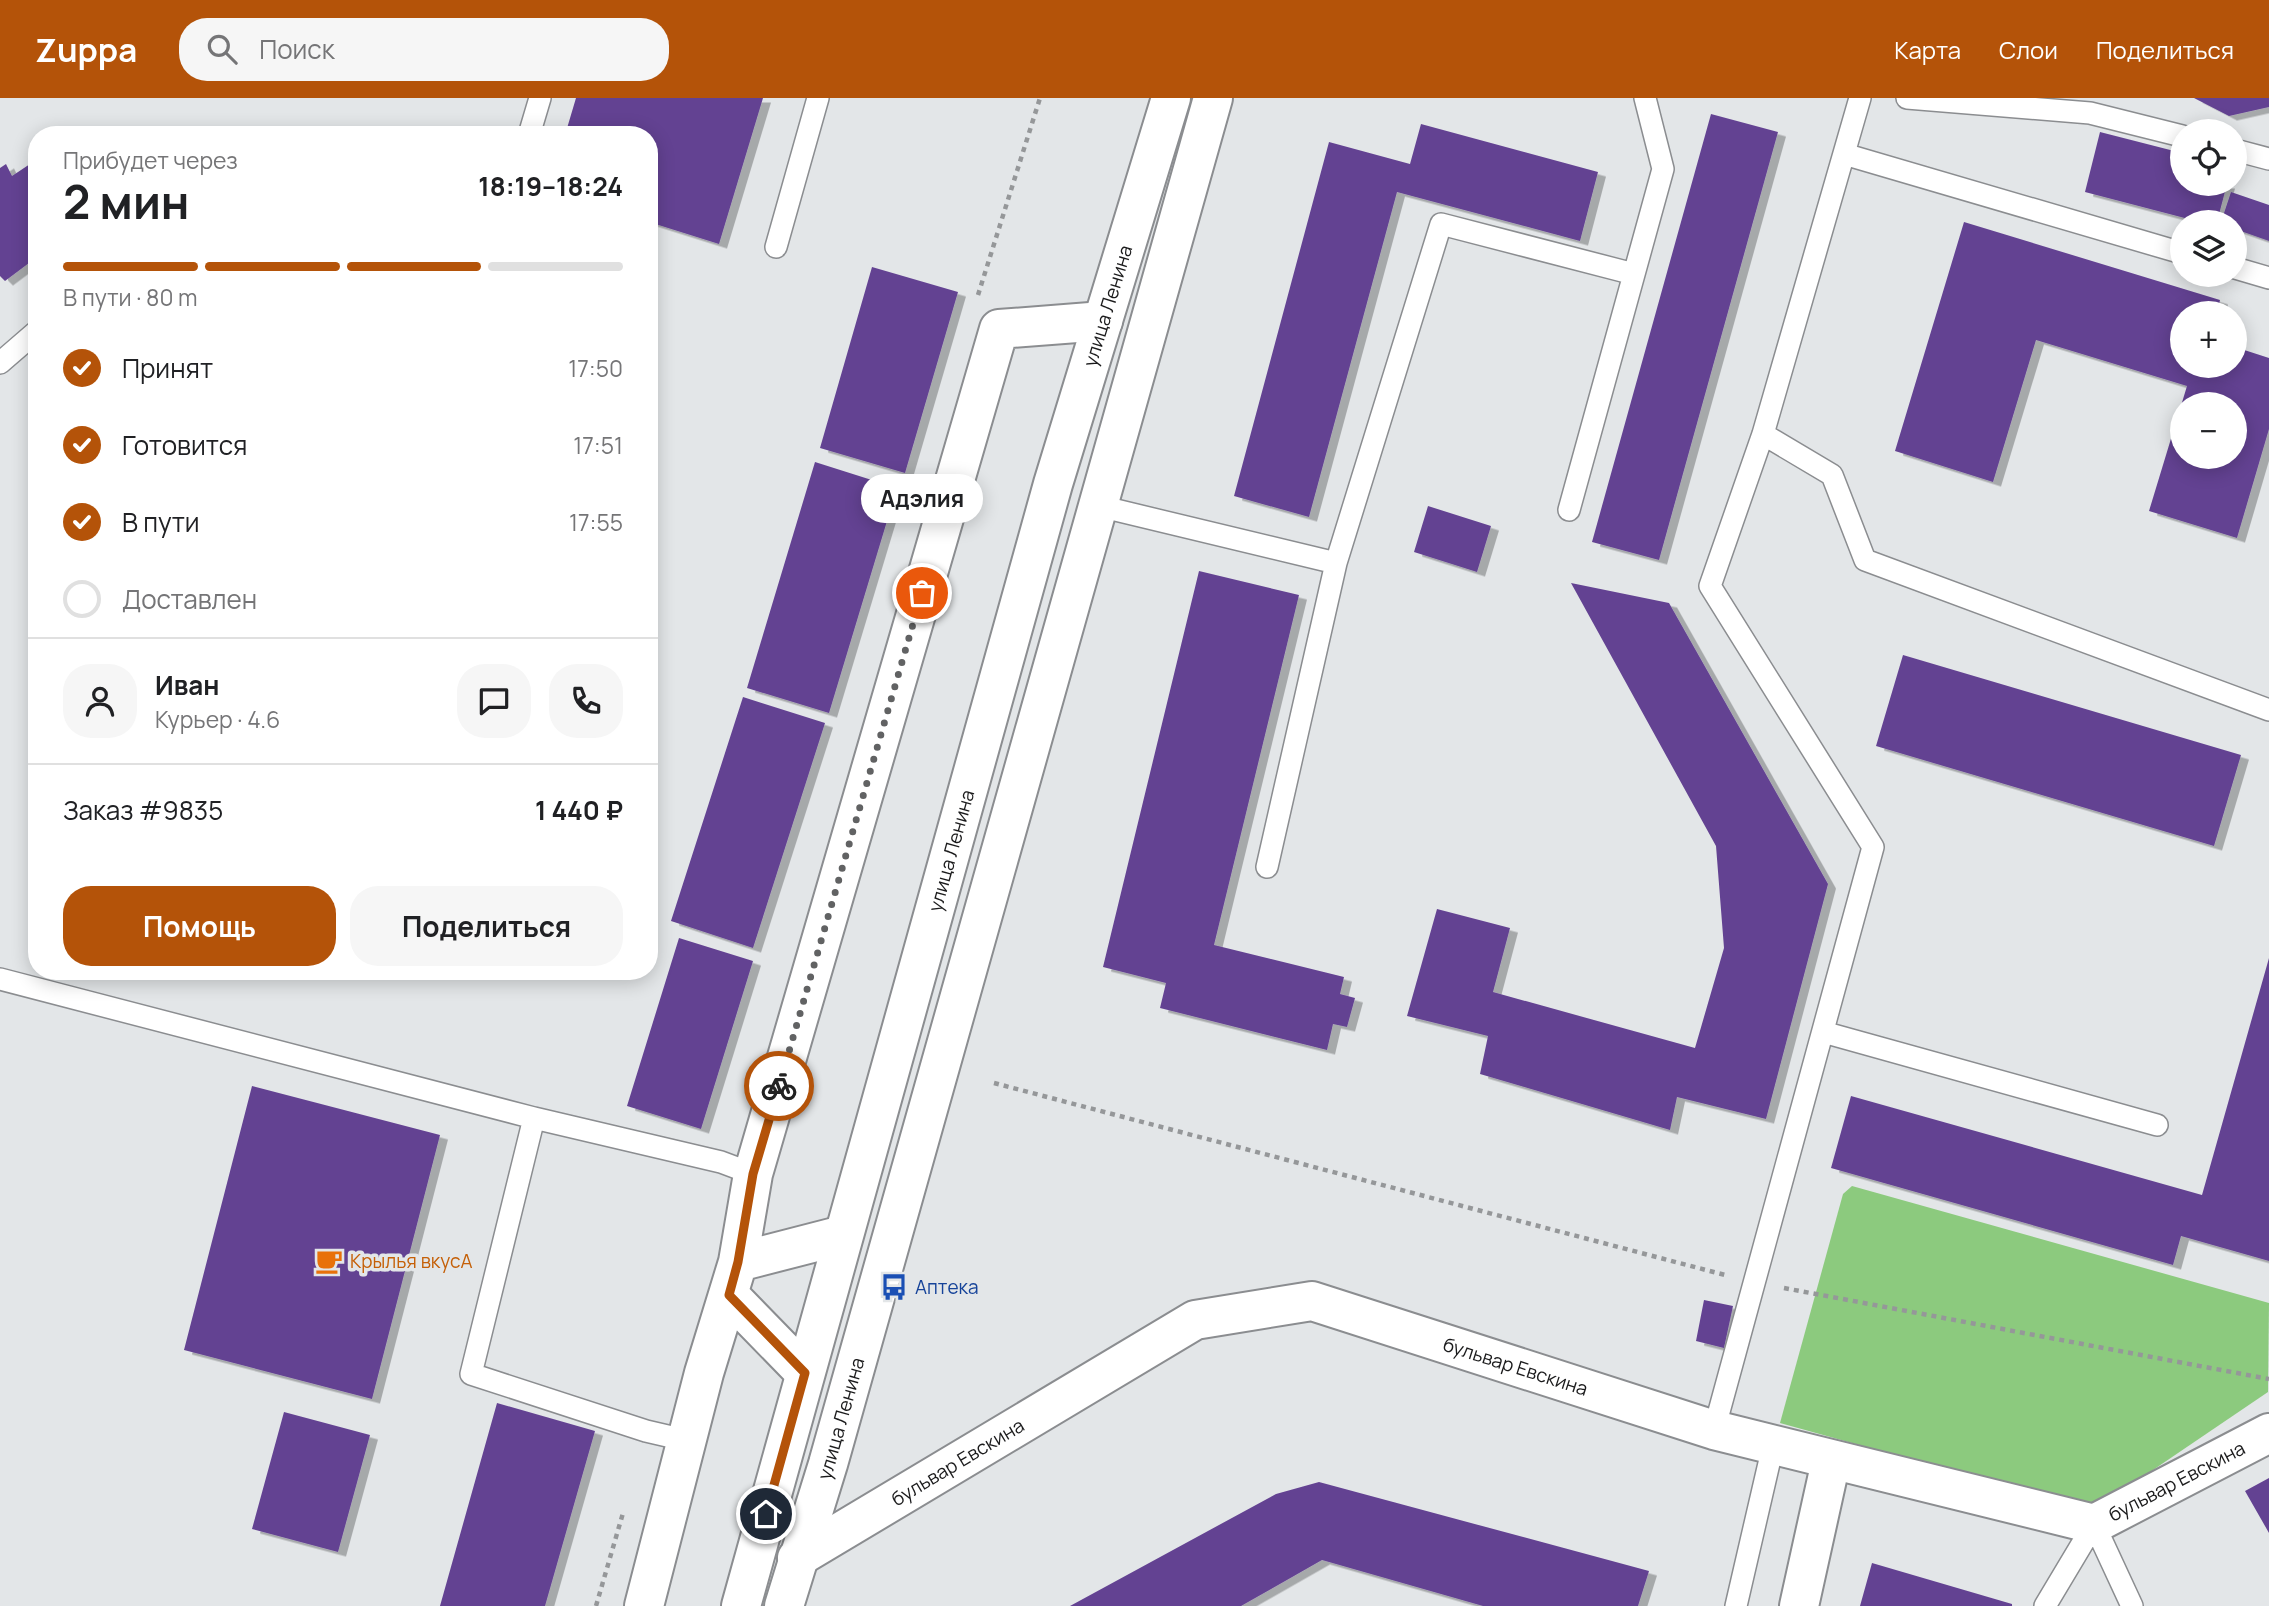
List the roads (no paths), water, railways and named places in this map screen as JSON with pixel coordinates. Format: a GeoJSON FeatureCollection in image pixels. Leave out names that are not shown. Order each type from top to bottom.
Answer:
{"type":"FeatureCollection","features":[{"type":"Feature","properties":{"kind":"street","name":"улица Ленина"},"geometry":{"type":"LineString","coordinates":[[741,1606],[1049,498],[1171,98]]}},
{"type":"Feature","properties":{"kind":"street","name":"улица Ленина"},"geometry":{"type":"LineString","coordinates":[[784,1606],[828,1464],[1213,98]]}},
{"type":"Feature","properties":{"kind":"street"},"geometry":{"type":"LineString","coordinates":[[644,1606],[689,1441],[704,1373],[734,1279],[753,1174],[999,329],[1103,321]]}},
{"type":"Feature","properties":{"kind":"street"},"geometry":{"type":"LineString","coordinates":[[734,1279],[844,1235]]}},
{"type":"Feature","properties":{"kind":"street"},"geometry":{"type":"LineString","coordinates":[[734,1279],[805,1373]]}},
{"type":"Feature","properties":{"kind":"street","name":"бульвар Евскина"},"geometry":{"type":"LineString","coordinates":[[797,1558],[1195,1320],[1312,1301],[1714,1430],[2094,1524],[2269,1433]]}},
{"type":"Feature","properties":{"kind":"street"},"geometry":{"type":"LineString","coordinates":[[1799,1606],[1831,1461]]}},
{"type":"Feature","properties":{"kind":"lane"},"geometry":{"type":"LineString","coordinates":[[532,126],[540,98]]}},
{"type":"Feature","properties":{"kind":"lane"},"geometry":{"type":"LineString","coordinates":[[776,247],[818,98]]}},
{"type":"Feature","properties":{"kind":"lane"},"geometry":{"type":"LineString","coordinates":[[1569,510],[1663,169],[1645,98]]}},
{"type":"Feature","properties":{"kind":"lane"},"geometry":{"type":"LineString","coordinates":[[1714,1430],[1873,847],[1710,586],[1763,434],[1860,98]]}},
{"type":"Feature","properties":{"kind":"lane"},"geometry":{"type":"LineString","coordinates":[[1907,98],[2090,113],[2170,133]]}},
{"type":"Feature","properties":{"kind":"lane"},"geometry":{"type":"LineString","coordinates":[[2247,153],[2269,159]]}},
{"type":"Feature","properties":{"kind":"lane"},"geometry":{"type":"LineString","coordinates":[[1844,154],[2170,249]]}},
{"type":"Feature","properties":{"kind":"lane"},"geometry":{"type":"LineString","coordinates":[[1267,867],[1336,563],[1441,224],[1634,274]]}},
{"type":"Feature","properties":{"kind":"lane"},"geometry":{"type":"LineString","coordinates":[[2247,272],[2269,278]]}},
{"type":"Feature","properties":{"kind":"lane"},"geometry":{"type":"LineString","coordinates":[[0,363],[28,339]]}},
{"type":"Feature","properties":{"kind":"lane"},"geometry":{"type":"LineString","coordinates":[[1763,434],[1832,475],[1865,559],[2269,710]]}},
{"type":"Feature","properties":{"kind":"lane"},"geometry":{"type":"LineString","coordinates":[[1099,506],[1336,563]]}},
{"type":"Feature","properties":{"kind":"lane"},"geometry":{"type":"LineString","coordinates":[[0,979],[534,1118],[721,1162],[753,1174]]}},
{"type":"Feature","properties":{"kind":"lane"},"geometry":{"type":"LineString","coordinates":[[1823,1032],[2157,1125]]}},
{"type":"Feature","properties":{"kind":"lane"},"geometry":{"type":"LineString","coordinates":[[534,1118],[471,1374],[646,1431],[689,1441]]}},
{"type":"Feature","properties":{"kind":"lane"},"geometry":{"type":"LineString","coordinates":[[1736,1606],[1773,1446]]}},
{"type":"Feature","properties":{"kind":"lane"},"geometry":{"type":"LineString","coordinates":[[2045,1606],[2094,1524]]}},
{"type":"Feature","properties":{"kind":"lane"},"geometry":{"type":"LineString","coordinates":[[2094,1524],[2132,1606]]}},
{"type":"Feature","properties":{"kind":"place","name":"Адэлия"},"geometry":{"type":"Point","coordinates":[922,593]}},
{"type":"Feature","properties":{"kind":"place","name":"Крылья вкусА"},"geometry":{"type":"Point","coordinates":[329,1261]}},
{"type":"Feature","properties":{"kind":"place","name":"Аптека"},"geometry":{"type":"Point","coordinates":[894,1287]}}]}
